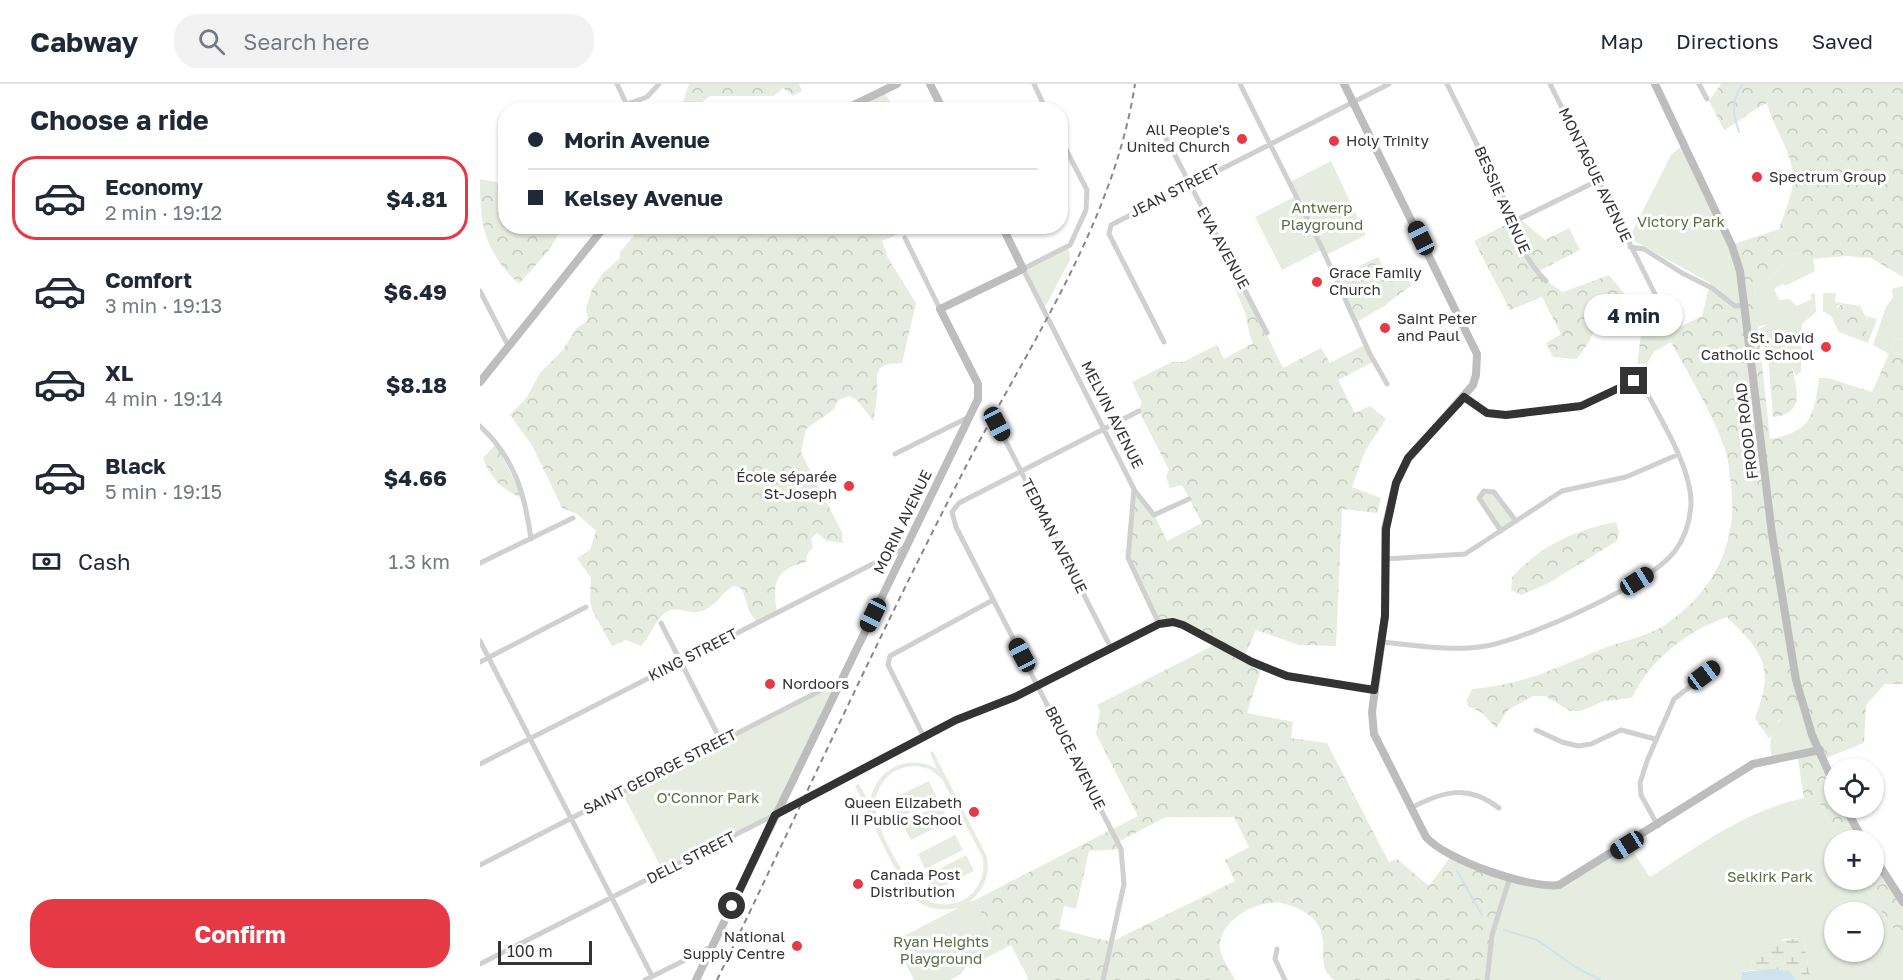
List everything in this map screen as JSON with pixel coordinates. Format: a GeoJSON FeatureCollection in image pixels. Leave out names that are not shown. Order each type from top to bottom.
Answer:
{"type":"FeatureCollection","features":[{"type":"Feature","properties":{"kind":"street"},"geometry":{"type":"LineString","coordinates":[[617,84],[626,102]]}},
{"type":"Feature","properties":{"kind":"street"},"geometry":{"type":"LineString","coordinates":[[636,102],[647,97],[659,84]]}},
{"type":"Feature","properties":{"kind":"street"},"geometry":{"type":"LineString","coordinates":[[860,102],[897,84]]}},
{"type":"Feature","properties":{"kind":"street"},"geometry":{"type":"LineString","coordinates":[[930,84],[939,102]]}},
{"type":"Feature","properties":{"kind":"street"},"geometry":{"type":"LineString","coordinates":[[1034,84],[1042,102]]}},
{"type":"Feature","properties":{"kind":"street"},"geometry":{"type":"LineString","coordinates":[[1240,84],[1321,246],[1370,354],[1388,384]]}},
{"type":"Feature","properties":{"kind":"street"},"geometry":{"type":"LineString","coordinates":[[1344,84],[1477,354],[1476,375],[1464,397],[1408,458],[1402,470],[1387,520],[1386,603],[1374,690],[1374,734],[1426,837],[1439,850],[1510,877],[1539,886],[1559,885],[1658,826],[1753,764],[1820,750]]}},
{"type":"Feature","properties":{"kind":"street","name":"JEAN STREET"},"geometry":{"type":"LineString","coordinates":[[1164,342],[1108,229],[1115,221],[1389,84]]}},
{"type":"Feature","properties":{"kind":"street","name":"BESSIE AVENUE"},"geometry":{"type":"LineString","coordinates":[[1447,84],[1515,221],[1521,245],[1534,268],[1546,281]]}},
{"type":"Feature","properties":{"kind":"street","name":"MONTAGUE AVENUE"},"geometry":{"type":"LineString","coordinates":[[1550,84],[1657,298]]}},
{"type":"Feature","properties":{"kind":"street","name":"FROOD ROAD"},"geometry":{"type":"LineString","coordinates":[[1655,84],[1732,246],[1740,271],[1780,587],[1800,700],[1824,760]]}},
{"type":"Feature","properties":{"kind":"street"},"geometry":{"type":"LineString","coordinates":[[1699,84],[1707,99]]}},
{"type":"Feature","properties":{"kind":"street","name":"EVA AVENUE"},"geometry":{"type":"LineString","coordinates":[[1163,132],[1267,333]]}},
{"type":"Feature","properties":{"kind":"street"},"geometry":{"type":"LineString","coordinates":[[940,309],[1070,245],[1086,210],[1087,190],[1068,153]]}},
{"type":"Feature","properties":{"kind":"street"},"geometry":{"type":"LineString","coordinates":[[1515,221],[1599,180]]}},
{"type":"Feature","properties":{"kind":"street"},"geometry":{"type":"LineString","coordinates":[[480,382],[599,234]]}},
{"type":"Feature","properties":{"kind":"street","name":"MELVIN AVENUE"},"geometry":{"type":"LineString","coordinates":[[1006,234],[1134,489],[1128,558],[1159,624]]}},
{"type":"Feature","properties":{"kind":"street","name":"MORIN AVENUE"},"geometry":{"type":"LineString","coordinates":[[696,980],[970,416],[980,390],[904,238]]}},
{"type":"Feature","properties":{"kind":"street"},"geometry":{"type":"LineString","coordinates":[[1630,247],[1644,249],[1682,273],[1712,288],[1732,304],[1745,305]]}},
{"type":"Feature","properties":{"kind":"street"},"geometry":{"type":"LineString","coordinates":[[480,291],[509,347]]}},
{"type":"Feature","properties":{"kind":"street"},"geometry":{"type":"LineString","coordinates":[[1382,642],[1465,648],[1506,641],[1561,619],[1651,573],[1675,551],[1688,523],[1691,505],[1689,488],[1677,455],[1644,387],[1638,381],[1581,406],[1506,415],[1487,413],[1464,397]]}},
{"type":"Feature","properties":{"kind":"street"},"geometry":{"type":"LineString","coordinates":[[1021,471],[1139,411]]}},
{"type":"Feature","properties":{"kind":"street"},"geometry":{"type":"LineString","coordinates":[[895,454],[970,416]]}},
{"type":"Feature","properties":{"kind":"street","name":"TEDMAN AVENUE"},"geometry":{"type":"LineString","coordinates":[[997,424],[1111,648]]}},
{"type":"Feature","properties":{"kind":"street"},"geometry":{"type":"LineString","coordinates":[[480,426],[496,442],[521,485],[527,506],[531,538]]}},
{"type":"Feature","properties":{"kind":"street"},"geometry":{"type":"LineString","coordinates":[[1385,559],[1456,557],[1474,550],[1562,491],[1626,477],[1677,455]]}},
{"type":"Feature","properties":{"kind":"street","name":"BRUCE AVENUE"},"geometry":{"type":"LineString","coordinates":[[1021,471],[959,503],[952,516],[1118,841],[1123,858],[1124,884],[1103,980]]}},
{"type":"Feature","properties":{"kind":"street"},"geometry":{"type":"LineString","coordinates":[[1134,489],[1154,515],[1189,499]]}},
{"type":"Feature","properties":{"kind":"street"},"geometry":{"type":"LineString","coordinates":[[1502,531],[1479,498],[1484,491],[1494,492],[1516,521]]}},
{"type":"Feature","properties":{"kind":"street"},"geometry":{"type":"LineString","coordinates":[[480,563],[573,518]]}},
{"type":"Feature","properties":{"kind":"street","name":"KING STREET"},"geometry":{"type":"LineString","coordinates":[[480,764],[906,547]]}},
{"type":"Feature","properties":{"kind":"street"},"geometry":{"type":"LineString","coordinates":[[924,737],[888,661],[894,652],[993,600]]}},
{"type":"Feature","properties":{"kind":"street"},"geometry":{"type":"LineString","coordinates":[[480,662],[586,607]]}},
{"type":"Feature","properties":{"kind":"street"},"geometry":{"type":"LineString","coordinates":[[1159,624],[1173,622],[1183,625],[1252,662],[1287,676],[1374,690]]}},
{"type":"Feature","properties":{"kind":"street"},"geometry":{"type":"LineString","coordinates":[[661,623],[721,741]]}},
{"type":"Feature","properties":{"kind":"street","name":"DELL STREET"},"geometry":{"type":"LineString","coordinates":[[480,964],[924,737],[1038,685],[1159,624]]}},
{"type":"Feature","properties":{"kind":"street"},"geometry":{"type":"LineString","coordinates":[[480,641],[652,976]]}},
{"type":"Feature","properties":{"kind":"street"},"geometry":{"type":"LineString","coordinates":[[1658,826],[1647,809],[1640,788],[1642,774],[1674,699],[1717,666]]}},
{"type":"Feature","properties":{"kind":"street","name":"SAINT GEORGE STREET"},"geometry":{"type":"LineString","coordinates":[[480,865],[841,680]]}},
{"type":"Feature","properties":{"kind":"street"},"geometry":{"type":"LineString","coordinates":[[1536,730],[1562,742],[1578,746],[1591,744],[1621,730],[1638,732],[1655,739]]}},
{"type":"Feature","properties":{"kind":"street"},"geometry":{"type":"LineString","coordinates":[[1411,808],[1451,791],[1487,800],[1499,808]]}},
{"type":"Feature","properties":{"kind":"street"},"geometry":{"type":"LineString","coordinates":[[1884,873],[1903,903]]}},
{"type":"Feature","properties":{"kind":"street"},"geometry":{"type":"LineString","coordinates":[[1487,980],[1492,935],[1510,877]]}},
{"type":"Feature","properties":{"kind":"street"},"geometry":{"type":"LineString","coordinates":[[645,980],[713,946]]}},
{"type":"Feature","properties":{"kind":"street"},"geometry":{"type":"LineString","coordinates":[[1277,949],[1275,959],[1285,980]]}},
{"type":"Feature","properties":{"kind":"green space"},"geometry":{"type":"Polygon","coordinates":[[[689,84],[799,84],[802,91],[793,96],[783,88],[774,96],[710,96],[703,102],[683,102],[689,84]]]}},
{"type":"Feature","properties":{"kind":"green space"},"geometry":{"type":"Polygon","coordinates":[[[1721,84],[1903,84],[1903,277],[1871,258],[1846,256],[1812,259],[1800,253],[1786,254],[1781,269],[1754,290],[1770,439],[1794,432],[1808,420],[1815,403],[1819,378],[1828,378],[1872,392],[1896,338],[1903,340],[1903,684],[1885,684],[1866,705],[1864,743],[1824,758],[1824,811],[1818,800],[1804,798],[1797,754],[1820,750],[1805,704],[1779,720],[1769,739],[1755,718],[1764,686],[1765,673],[1762,662],[1750,641],[1727,617],[1698,630],[1671,648],[1649,671],[1632,698],[1604,701],[1581,711],[1570,711],[1545,696],[1533,696],[1508,710],[1496,728],[1482,713],[1468,706],[1467,700],[1472,689],[1524,680],[1658,629],[1693,602],[1717,568],[1725,549],[1732,507],[1726,452],[1708,410],[1671,342],[1654,352],[1644,368],[1637,367],[1641,333],[1625,324],[1608,323],[1596,326],[1589,342],[1577,359],[1553,357],[1546,343],[1561,334],[1542,297],[1510,310],[1474,241],[1519,218],[1545,240],[1569,228],[1580,250],[1537,272],[1563,292],[1609,275],[1638,310],[1653,303],[1667,333],[1702,316],[1710,283],[1732,300],[1748,305],[1745,281],[1734,244],[1779,229],[1791,194],[1793,174],[1789,155],[1767,103],[1724,130],[1709,101],[1721,84]]]}},
{"type":"Feature","properties":{"kind":"green space"},"geometry":{"type":"Polygon","coordinates":[[[883,90],[890,102],[858,102],[883,90]]]}},
{"type":"Feature","properties":{"kind":"green space","name":"Victory Park"},"geometry":{"type":"Polygon","coordinates":[[[1685,143],[1745,282],[1748,306],[1732,300],[1712,284],[1629,238],[1671,155],[1685,143]]]}},
{"type":"Feature","properties":{"kind":"green space","name":"Antwerp Playground"},"geometry":{"type":"Polygon","coordinates":[[[1331,161],[1366,235],[1326,255],[1323,249],[1282,270],[1255,217],[1296,196],[1290,182],[1331,161]]]}},
{"type":"Feature","properties":{"kind":"green space"},"geometry":{"type":"Polygon","coordinates":[[[480,179],[496,182],[498,185],[498,234],[558,234],[550,249],[519,284],[507,272],[491,248],[481,210],[480,179]]]}},
{"type":"Feature","properties":{"kind":"green space"},"geometry":{"type":"Polygon","coordinates":[[[635,234],[898,234],[882,241],[888,258],[916,303],[902,363],[887,365],[879,369],[873,421],[858,401],[850,396],[838,400],[833,410],[806,429],[801,453],[842,532],[843,543],[827,541],[817,533],[811,539],[813,547],[807,555],[806,562],[788,569],[778,579],[775,593],[777,612],[757,622],[750,613],[742,589],[734,586],[713,605],[702,611],[674,609],[665,613],[641,646],[626,640],[612,646],[592,610],[591,578],[577,558],[590,550],[596,531],[577,514],[562,508],[533,447],[510,415],[527,397],[540,373],[562,351],[577,328],[588,320],[586,308],[592,289],[603,273],[620,258],[620,252],[635,234]]]}},
{"type":"Feature","properties":{"kind":"green space"},"geometry":{"type":"Polygon","coordinates":[[[1069,247],[1070,260],[1044,309],[1024,269],[1069,247]]]}},
{"type":"Feature","properties":{"kind":"green space"},"geometry":{"type":"Polygon","coordinates":[[[1800,253],[1813,259],[1815,271],[1774,289],[1779,300],[1789,299],[1797,306],[1812,299],[1810,295],[1815,293],[1816,312],[1802,324],[1801,371],[1796,376],[1790,363],[1785,338],[1768,324],[1757,327],[1754,290],[1781,269],[1786,254],[1800,253]]]}},
{"type":"Feature","properties":{"kind":"green space"},"geometry":{"type":"Polygon","coordinates":[[[1378,257],[1386,272],[1404,272],[1412,285],[1357,322],[1336,277],[1378,257]]]}},
{"type":"Feature","properties":{"kind":"green space"},"geometry":{"type":"Polygon","coordinates":[[[1234,273],[1246,292],[1283,368],[1321,348],[1330,363],[1366,344],[1375,361],[1338,380],[1355,413],[1370,406],[1386,419],[1365,451],[1352,487],[1381,498],[1377,513],[1342,509],[1336,646],[1299,645],[1256,630],[1244,657],[1262,666],[1247,713],[1293,722],[1291,738],[1327,743],[1389,862],[1397,859],[1429,886],[1451,856],[1510,876],[1498,910],[1486,980],[1335,980],[1327,973],[1324,964],[1321,932],[1316,922],[1304,912],[1285,904],[1266,903],[1255,906],[1236,917],[1223,933],[1220,942],[1221,952],[1235,980],[1029,980],[1011,945],[1000,951],[975,900],[1138,816],[1096,734],[1100,711],[1097,705],[1218,643],[1183,624],[1159,623],[1139,586],[1131,565],[1129,545],[1134,510],[1134,489],[1154,514],[1167,541],[1202,523],[1182,485],[1170,488],[1166,477],[1169,470],[1139,411],[1142,403],[1132,382],[1172,362],[1183,362],[1217,345],[1224,359],[1253,343],[1234,273]],[[1166,817],[1118,842],[1121,849],[1089,851],[1076,909],[1064,906],[1059,929],[1111,942],[1235,881],[1225,860],[1249,847],[1234,817],[1166,817]]]}},
{"type":"Feature","properties":{"kind":"green space"},"geometry":{"type":"Polygon","coordinates":[[[1903,286],[1903,340],[1896,338],[1889,354],[1873,345],[1886,307],[1893,298],[1892,289],[1903,286]]]}},
{"type":"Feature","properties":{"kind":"green space"},"geometry":{"type":"Polygon","coordinates":[[[1823,293],[1836,293],[1835,302],[1842,303],[1836,307],[1868,320],[1866,316],[1877,319],[1868,343],[1839,332],[1831,316],[1823,311],[1823,293]]]}},
{"type":"Feature","properties":{"kind":"green space"},"geometry":{"type":"Polygon","coordinates":[[[1842,303],[1860,306],[1868,323],[1863,340],[1842,330],[1835,323],[1834,312],[1842,303]]]}},
{"type":"Feature","properties":{"kind":"green space"},"geometry":{"type":"Polygon","coordinates":[[[1768,324],[1778,325],[1780,329],[1795,379],[1797,396],[1791,410],[1784,415],[1773,417],[1768,356],[1759,329],[1768,324]]]}},
{"type":"Feature","properties":{"kind":"green space"},"geometry":{"type":"Polygon","coordinates":[[[496,444],[524,499],[499,483],[486,466],[483,458],[496,444]]]}},
{"type":"Feature","properties":{"kind":"green space"},"geometry":{"type":"Polygon","coordinates":[[[1491,490],[1514,521],[1501,530],[1483,505],[1480,495],[1491,490]]]}},
{"type":"Feature","properties":{"kind":"green space"},"geometry":{"type":"Polygon","coordinates":[[[1616,522],[1619,532],[1617,541],[1547,584],[1521,595],[1511,590],[1512,577],[1546,548],[1572,535],[1616,522]]]}},
{"type":"Feature","properties":{"kind":"green space","name":"O'Connor Park"},"geometry":{"type":"Polygon","coordinates":[[[841,679],[775,815],[663,871],[621,791],[841,679]]]}},
{"type":"Feature","properties":{"kind":"green space"},"geometry":{"type":"Polygon","coordinates":[[[1805,704],[1820,750],[1772,759],[1771,738],[1776,724],[1805,704]]]}},
{"type":"Feature","properties":{"kind":"green space","name":"Ryan Heights Playground"},"geometry":{"type":"Polygon","coordinates":[[[933,751],[987,857],[988,870],[985,882],[979,893],[969,902],[975,900],[1000,951],[965,968],[961,974],[950,980],[914,980],[894,941],[958,908],[927,907],[911,893],[893,865],[855,786],[859,784],[870,804],[878,782],[894,767],[915,763],[926,764],[937,769],[930,753],[933,751]],[[911,766],[893,772],[886,778],[877,794],[878,822],[891,851],[913,889],[924,899],[936,904],[949,904],[971,895],[983,873],[983,858],[942,779],[930,769],[911,766]]]}},
{"type":"Feature","properties":{"kind":"green space"},"geometry":{"type":"Polygon","coordinates":[[[929,781],[937,798],[899,818],[890,800],[929,781]]]}},
{"type":"Feature","properties":{"kind":"green space","name":"Selkirk Park"},"geometry":{"type":"Polygon","coordinates":[[[1804,798],[1818,800],[1824,811],[1824,818],[1827,818],[1834,830],[1824,830],[1824,890],[1867,890],[1875,902],[1824,902],[1824,962],[1884,962],[1884,915],[1903,942],[1903,980],[1811,980],[1803,938],[1784,939],[1752,962],[1750,970],[1742,972],[1741,980],[1486,980],[1491,935],[1510,876],[1559,885],[1628,844],[1650,877],[1705,841],[1762,811],[1804,798]]]}},
{"type":"Feature","properties":{"kind":"green space"},"geometry":{"type":"Polygon","coordinates":[[[940,804],[949,821],[911,840],[902,823],[940,804]]]}},
{"type":"Feature","properties":{"kind":"green space"},"geometry":{"type":"Polygon","coordinates":[[[1827,818],[1852,818],[1859,830],[1834,830],[1827,818]]]}},
{"type":"Feature","properties":{"kind":"green space"},"geometry":{"type":"Polygon","coordinates":[[[955,835],[963,850],[925,869],[918,854],[955,835]]]}},
{"type":"Feature","properties":{"kind":"green space"},"geometry":{"type":"Polygon","coordinates":[[[966,855],[974,871],[935,890],[928,875],[966,855]]]}},
{"type":"Feature","properties":{"kind":"green space"},"geometry":{"type":"Polygon","coordinates":[[[1884,872],[1903,902],[1903,942],[1884,915],[1884,902],[1875,902],[1867,890],[1884,890],[1884,872]]]}},
{"type":"Feature","properties":{"kind":"green space"},"geometry":{"type":"Polygon","coordinates":[[[1803,938],[1811,980],[1797,980],[1789,971],[1750,970],[1753,961],[1763,949],[1778,942],[1803,938]]]}},
{"type":"Feature","properties":{"kind":"water"},"geometry":{"type":"Polygon","coordinates":[[[1771,969],[1789,971],[1797,980],[1741,980],[1742,972],[1771,969]]]}},
{"type":"Feature","properties":{"kind":"waterway"},"geometry":{"type":"LineString","coordinates":[[1739,132],[1734,108],[1742,84]]}},
{"type":"Feature","properties":{"kind":"waterway"},"geometry":{"type":"LineString","coordinates":[[1457,871],[1482,915]]}},
{"type":"Feature","properties":{"kind":"waterway"},"geometry":{"type":"LineString","coordinates":[[1504,930],[1537,940],[1577,968],[1600,980]]}},
{"type":"Feature","properties":{"kind":"railway"},"geometry":{"type":"LineString","coordinates":[[717,980],[928,540],[1038,336],[1087,238],[1124,137],[1135,84]]}},
{"type":"Feature","properties":{"kind":"place","name":"All People's United Church"},"geometry":{"type":"Point","coordinates":[1242,139]}},
{"type":"Feature","properties":{"kind":"place","name":"Holy Trinity"},"geometry":{"type":"Point","coordinates":[1334,141]}},
{"type":"Feature","properties":{"kind":"place","name":"Spectrum Group"},"geometry":{"type":"Point","coordinates":[1757,177]}},
{"type":"Feature","properties":{"kind":"place","name":"Grace Family Church"},"geometry":{"type":"Point","coordinates":[1317,282]}},
{"type":"Feature","properties":{"kind":"place","name":"Saint Peter and Paul"},"geometry":{"type":"Point","coordinates":[1385,328]}},
{"type":"Feature","properties":{"kind":"place","name":"St. David Catholic School"},"geometry":{"type":"Point","coordinates":[1826,347]}},
{"type":"Feature","properties":{"kind":"place","name":"École séparée St-Joseph"},"geometry":{"type":"Point","coordinates":[849,486]}},
{"type":"Feature","properties":{"kind":"place","name":"Nordoors"},"geometry":{"type":"Point","coordinates":[770,684]}},
{"type":"Feature","properties":{"kind":"place","name":"Queen Elizabeth II Public School"},"geometry":{"type":"Point","coordinates":[974,812]}},
{"type":"Feature","properties":{"kind":"place","name":"Canada Post Distribution"},"geometry":{"type":"Point","coordinates":[858,884]}},
{"type":"Feature","properties":{"kind":"place","name":"National Supply Centre"},"geometry":{"type":"Point","coordinates":[797,946]}},
{"type":"Feature","properties":{"kind":"route"},"geometry":{"type":"LineString","coordinates":[[732,906],[775,815],[956,720],[1015,697],[1159,624],[1179,623],[1252,662],[1287,676],[1374,690],[1386,603],[1387,520],[1396,483],[1408,458],[1464,397],[1487,413],[1506,415],[1581,406],[1634,381]]}}]}
